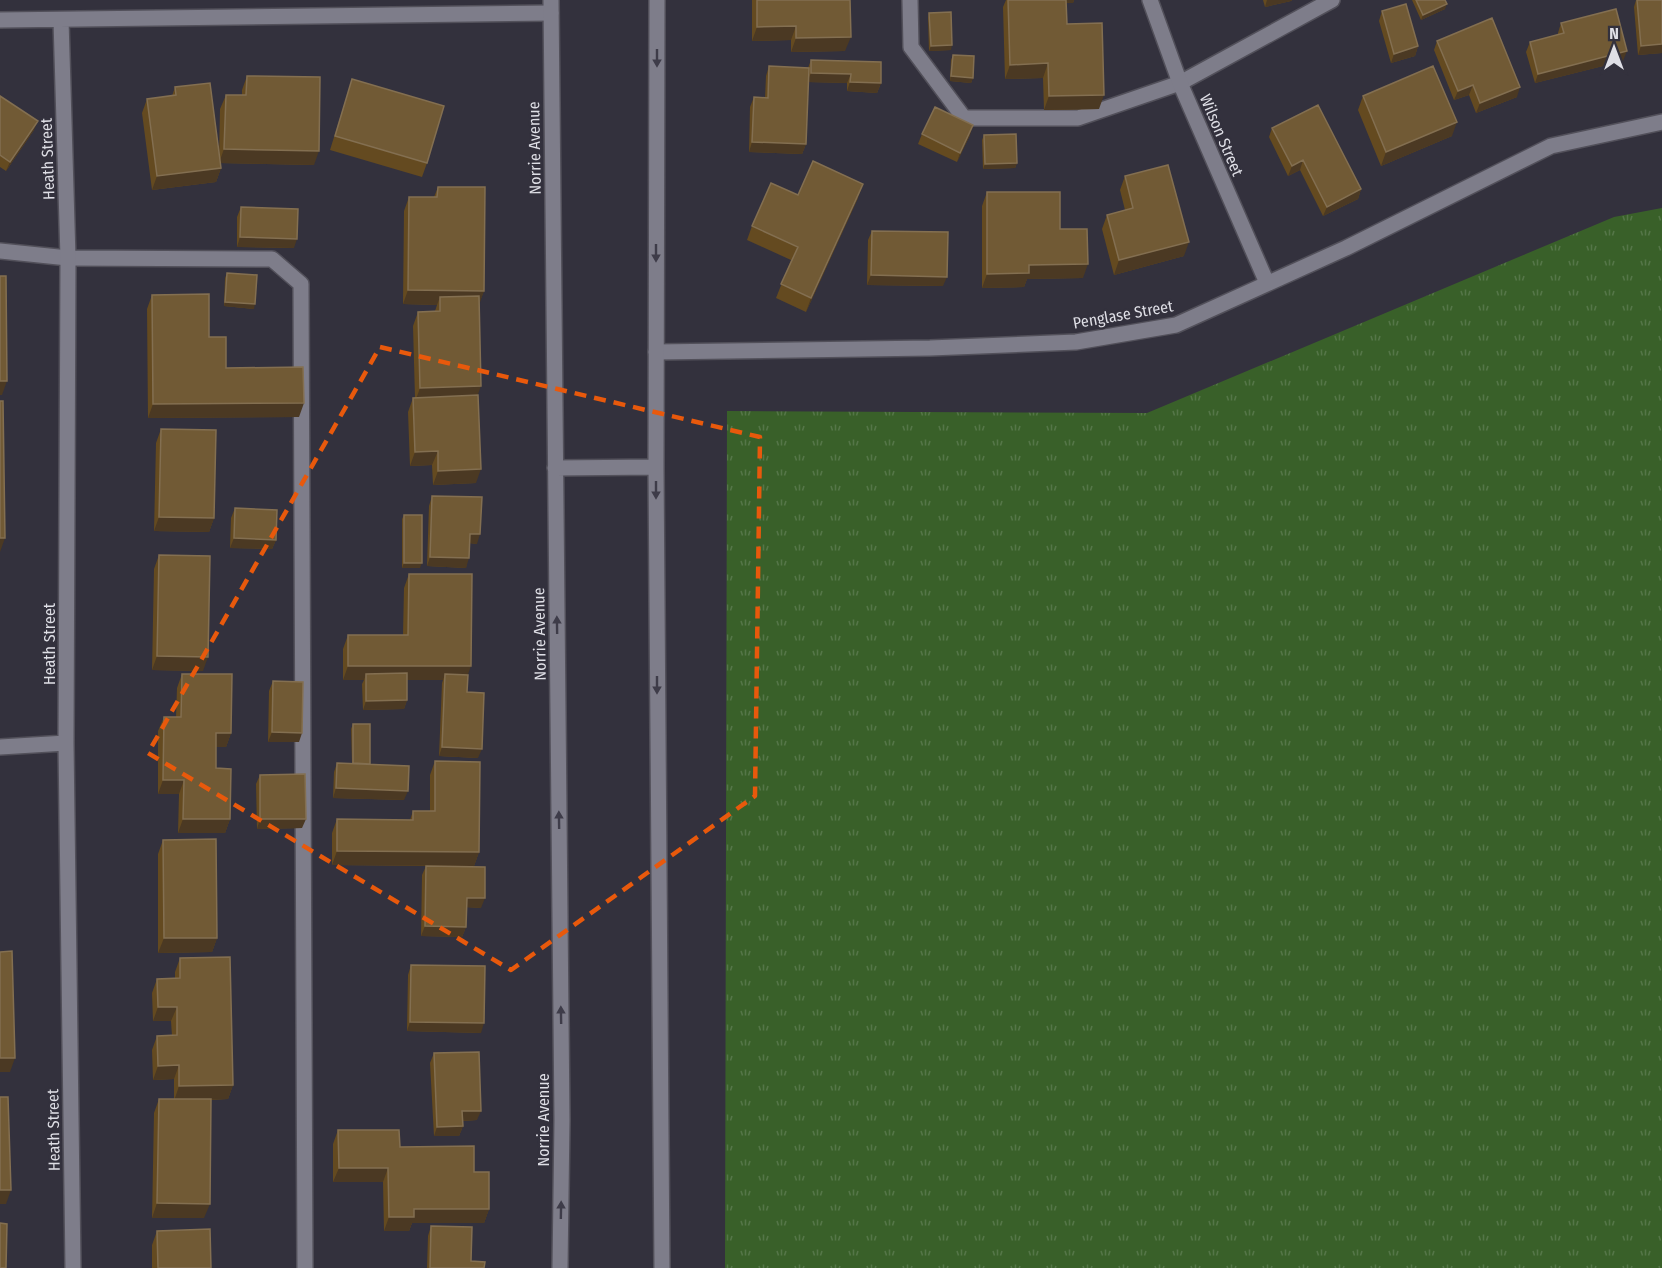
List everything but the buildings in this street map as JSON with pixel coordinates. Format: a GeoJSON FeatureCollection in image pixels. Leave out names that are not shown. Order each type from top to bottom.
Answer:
{"type":"FeatureCollection","features":[{"type":"Feature","properties":{"kind":"street"},"geometry":{"type":"LineString","coordinates":[[657,0],[656,467],[662,1268]]}},
{"type":"Feature","properties":{"kind":"street"},"geometry":{"type":"LineString","coordinates":[[910,0],[911,47],[964,118],[1078,118],[1180,83],[1332,0]]}},
{"type":"Feature","properties":{"kind":"street","name":"Wilson Street"},"geometry":{"type":"LineString","coordinates":[[1150,0],[1180,83],[1267,283]]}},
{"type":"Feature","properties":{"kind":"street"},"geometry":{"type":"LineString","coordinates":[[0,20],[551,7]]}},
{"type":"Feature","properties":{"kind":"street","name":"Norrie Avenue"},"geometry":{"type":"LineString","coordinates":[[551,7],[562,1120],[560,1268]]}},
{"type":"Feature","properties":{"kind":"street","name":"Heath Street"},"geometry":{"type":"LineString","coordinates":[[61,20],[68,258],[66,743],[73,1268]]}},
{"type":"Feature","properties":{"kind":"street","name":"Penglase Street"},"geometry":{"type":"LineString","coordinates":[[656,352],[930,348],[1076,342],[1176,325],[1346,248],[1551,146],[1662,122]]}},
{"type":"Feature","properties":{"kind":"street"},"geometry":{"type":"LineString","coordinates":[[0,251],[68,258],[272,259],[301,284],[305,1268]]}},
{"type":"Feature","properties":{"kind":"street"},"geometry":{"type":"LineString","coordinates":[[555,468],[656,467]]}},
{"type":"Feature","properties":{"kind":"street"},"geometry":{"type":"LineString","coordinates":[[0,747],[66,743]]}},
{"type":"Feature","properties":{"kind":"highlighted area"},"geometry":{"type":"Polygon","coordinates":[[[380,347],[760,437],[755,796],[511,970],[148,753],[380,347]]]}},
{"type":"Feature","properties":{"kind":"green space"},"geometry":{"type":"Polygon","coordinates":[[[1662,208],[1662,1268],[725,1268],[727,411],[1147,413],[1614,217],[1662,208]]]}}]}
